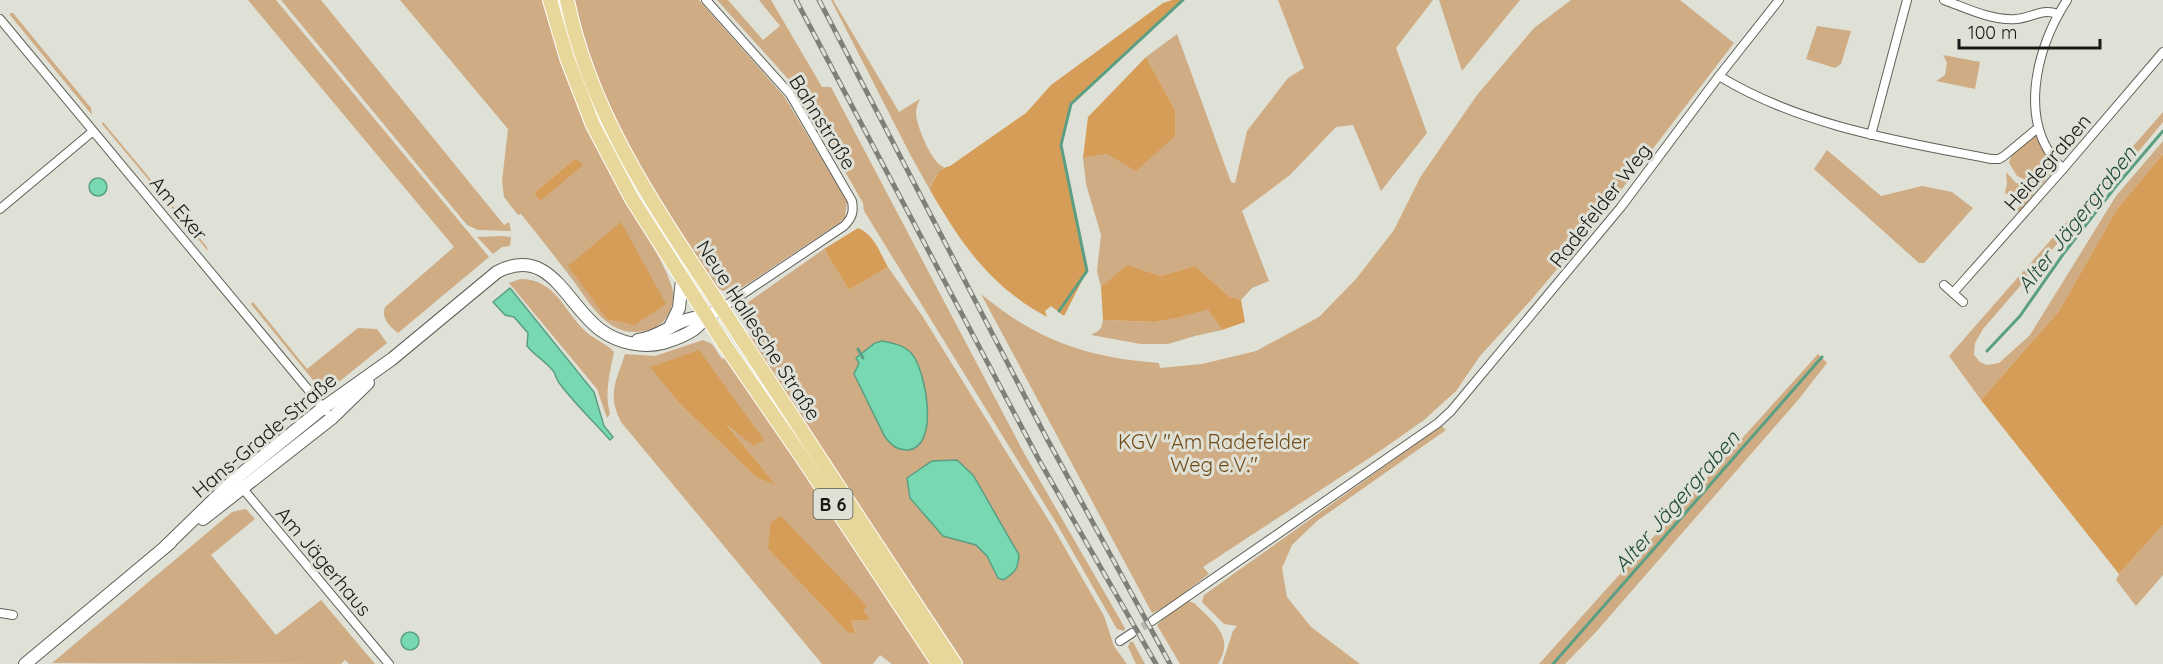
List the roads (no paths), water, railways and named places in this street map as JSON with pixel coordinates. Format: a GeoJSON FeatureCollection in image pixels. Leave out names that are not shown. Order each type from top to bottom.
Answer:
{"type":"FeatureCollection","features":[{"type":"Feature","properties":{"kind":"main road","name":"Neue Hallesche Straße"},"geometry":{"type":"LineString","coordinates":[[550,0],[567,58],[593,125],[632,199],[682,280],[939,664]]}},
{"type":"Feature","properties":{"kind":"main road","name":"Neue Hallesche Straße"},"geometry":{"type":"LineString","coordinates":[[567,0],[574,35],[607,120],[640,180],[955,664]]}},
{"type":"Feature","properties":{"kind":"street","name":"Bahnstraße"},"geometry":{"type":"LineString","coordinates":[[705,0],[790,94],[852,201],[852,215],[844,226],[722,308]]}},
{"type":"Feature","properties":{"kind":"street","name":"Radefelder Weg"},"geometry":{"type":"LineString","coordinates":[[1152,621],[1438,423],[1451,411],[1614,216],[1779,0]]}},
{"type":"Feature","properties":{"kind":"street"},"geometry":{"type":"LineString","coordinates":[[1871,135],[1907,0]]}},
{"type":"Feature","properties":{"kind":"street"},"geometry":{"type":"LineString","coordinates":[[1944,0],[2006,19],[2022,18],[2043,12],[2057,14]]}},
{"type":"Feature","properties":{"kind":"street"},"geometry":{"type":"LineString","coordinates":[[2063,169],[2052,156],[2038,128],[2035,100],[2041,54],[2057,14],[2067,0]]}},
{"type":"Feature","properties":{"kind":"street","name":"Am Exer"},"geometry":{"type":"LineString","coordinates":[[0,19],[332,418]]}},
{"type":"Feature","properties":{"kind":"street","name":"Heidegraben"},"geometry":{"type":"LineString","coordinates":[[1953,293],[2163,52]]}},
{"type":"Feature","properties":{"kind":"street"},"geometry":{"type":"LineString","coordinates":[[1719,76],[1766,100],[1871,135],[1999,159],[2038,128]]}},
{"type":"Feature","properties":{"kind":"street"},"geometry":{"type":"LineString","coordinates":[[0,209],[92,132]]}},
{"type":"Feature","properties":{"kind":"street","name":"Hans-Grade-Straße"},"geometry":{"type":"LineString","coordinates":[[165,546],[235,479],[323,408],[392,359],[497,272],[517,264],[532,267],[552,278],[601,331],[626,342],[647,346],[664,343],[691,332],[707,317],[722,308]]}},
{"type":"Feature","properties":{"kind":"street"},"geometry":{"type":"LineString","coordinates":[[670,327],[679,308],[682,280]]}},
{"type":"Feature","properties":{"kind":"street"},"geometry":{"type":"LineString","coordinates":[[1944,285],[1963,302]]}},
{"type":"Feature","properties":{"kind":"street","name":"Hans-Grade-Straße"},"geometry":{"type":"LineString","coordinates":[[626,342],[646,339],[689,317],[707,317]]}},
{"type":"Feature","properties":{"kind":"street","name":"Hans-Grade-Straße"},"geometry":{"type":"LineString","coordinates":[[23,664],[165,546],[243,489],[332,418],[392,359]]}},
{"type":"Feature","properties":{"kind":"street","name":"Am Jägerhaus"},"geometry":{"type":"LineString","coordinates":[[235,479],[389,664]]}},
{"type":"Feature","properties":{"kind":"street"},"geometry":{"type":"LineString","coordinates":[[0,613],[13,615]]}},
{"type":"Feature","properties":{"kind":"street"},"geometry":{"type":"LineString","coordinates":[[1120,641],[1132,633]]}},
{"type":"Feature","properties":{"kind":"waterway"},"geometry":{"type":"LineString","coordinates":[[1059,311],[1087,271],[1061,145],[1071,104],[1183,0]]}},
{"type":"Feature","properties":{"kind":"waterway","name":"Alter Jägergraben"},"geometry":{"type":"LineString","coordinates":[[1987,351],[2020,316],[2064,253],[2116,186],[2163,131]]}},
{"type":"Feature","properties":{"kind":"waterway"},"geometry":{"type":"LineString","coordinates":[[858,349],[863,358]]}},
{"type":"Feature","properties":{"kind":"waterway","name":"Alter Jägergraben"},"geometry":{"type":"LineString","coordinates":[[1553,664],[1822,357]]}},
{"type":"Feature","properties":{"kind":"tunnel"},"geometry":{"type":"LineString","coordinates":[[1132,633],[1152,621]]}},
{"type":"Feature","properties":{"kind":"railway"},"geometry":{"type":"LineString","coordinates":[[796,0],[1039,460],[1156,664]]}},
{"type":"Feature","properties":{"kind":"railway"},"geometry":{"type":"LineString","coordinates":[[819,0],[1046,437],[1170,664]]}},
{"type":"Feature","properties":{"kind":"park label","name":"KGV \"Am Radefelder Weg e.V.\""},"geometry":{"type":"Point","coordinates":[1214,452]}}]}
